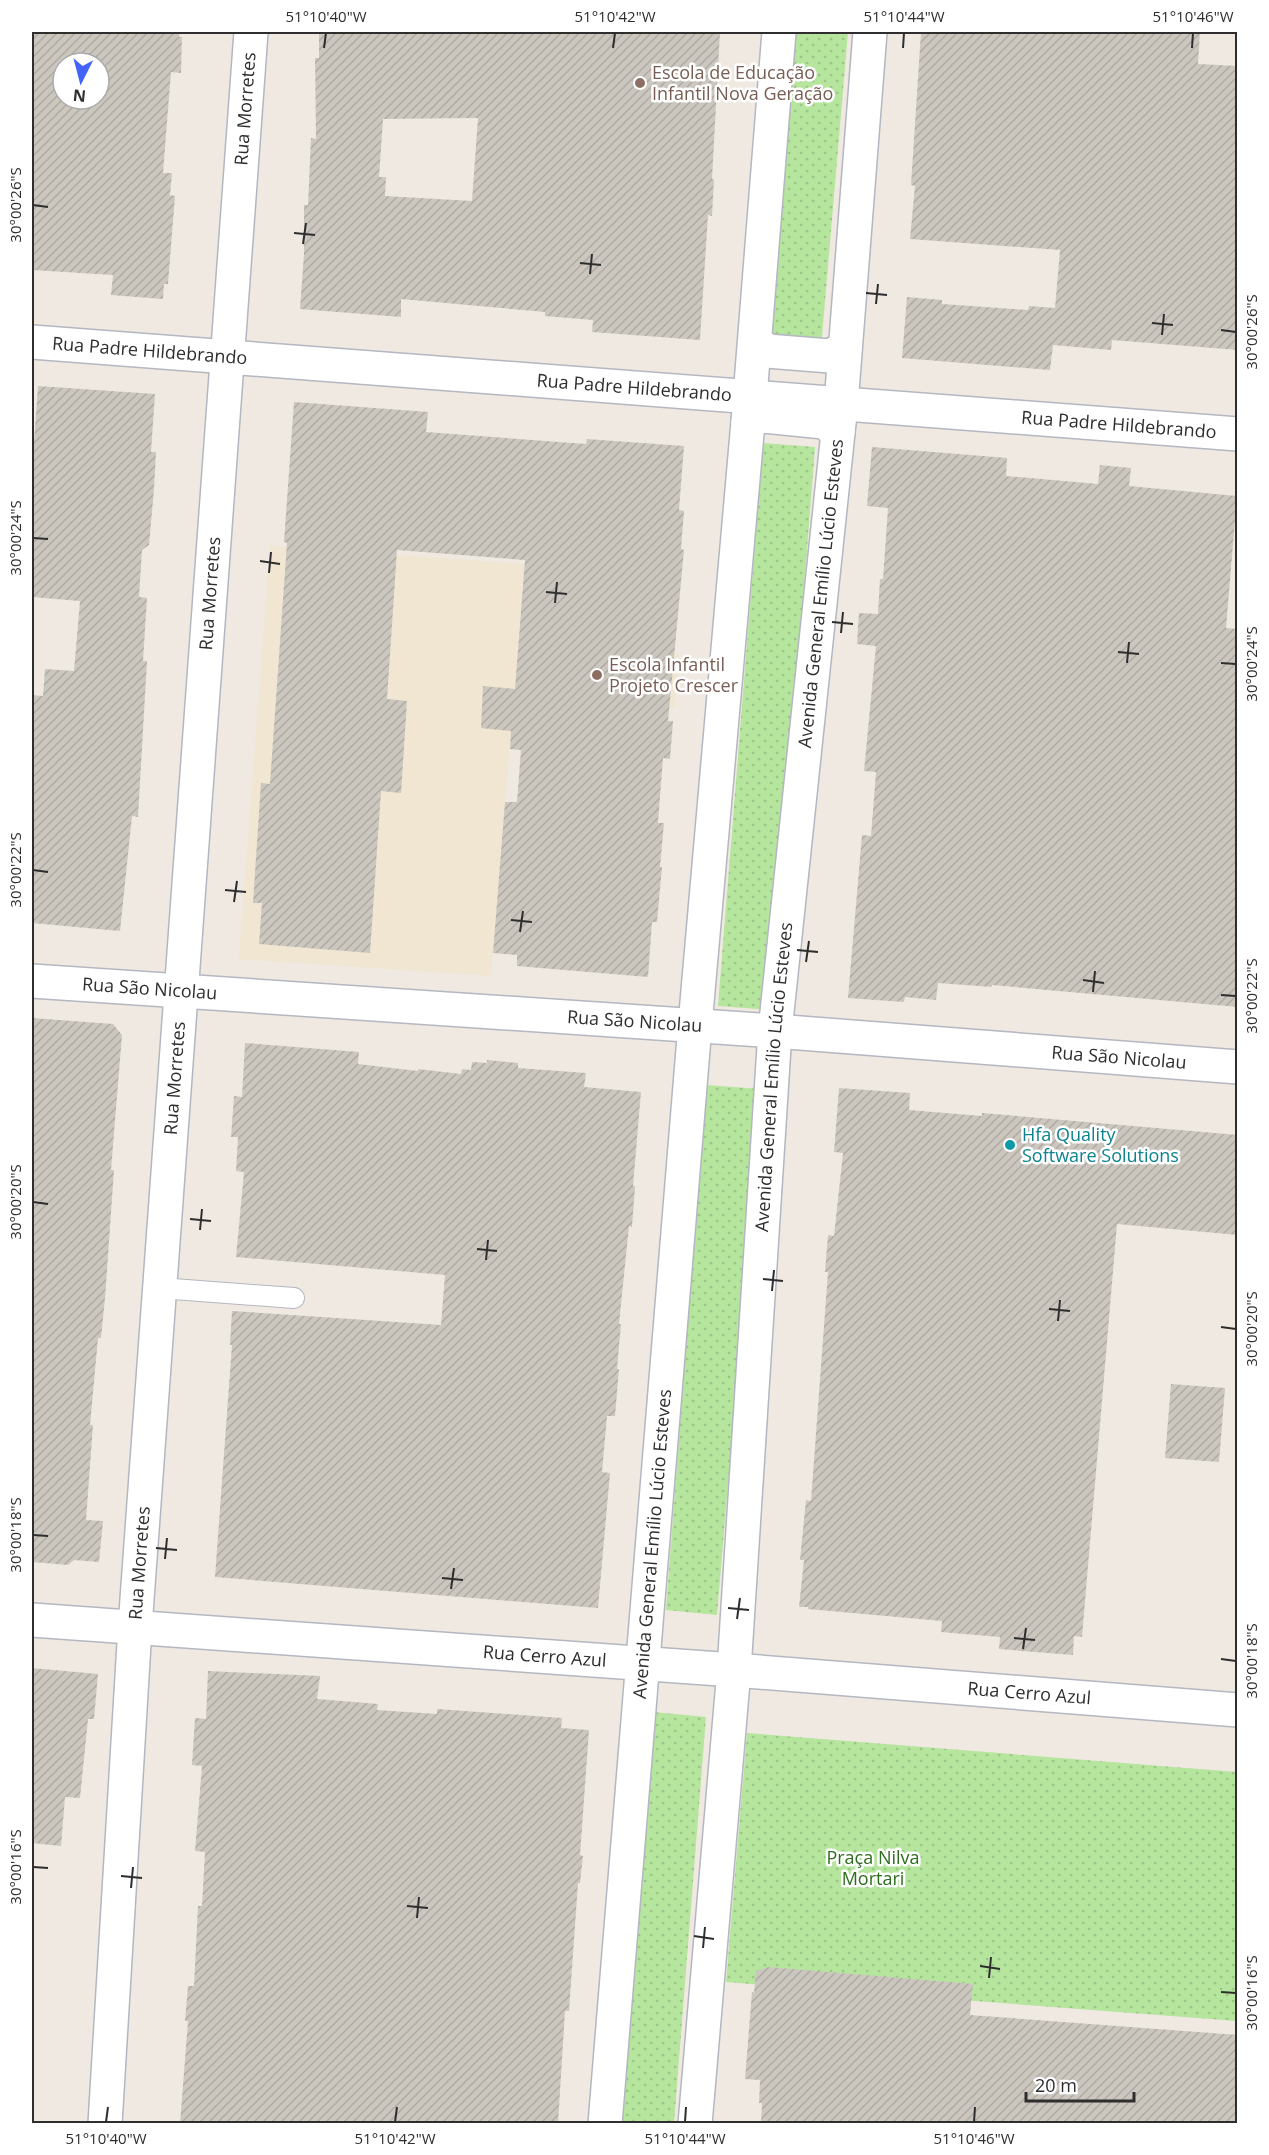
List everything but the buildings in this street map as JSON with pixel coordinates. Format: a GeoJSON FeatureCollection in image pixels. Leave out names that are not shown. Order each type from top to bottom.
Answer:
{"type":"FeatureCollection","features":[{"type":"Feature","properties":{"kind":"street","name":"Rua Morretes"},"geometry":{"type":"LineString","coordinates":[[105,2124],[135,1627],[251,32]]}},
{"type":"Feature","properties":{"kind":"street","name":"Avenida General Emílio Lúcio Esteves"},"geometry":{"type":"LineString","coordinates":[[605,2124],[779,32]]}},
{"type":"Feature","properties":{"kind":"street","name":"Avenida General Emílio Lúcio Esteves"},"geometry":{"type":"LineString","coordinates":[[695,2124],[734,1670],[775,1031],[839,418],[870,32]]}},
{"type":"Feature","properties":{"kind":"street"},"geometry":{"type":"LineString","coordinates":[[755,341],[767,351],[830,356],[845,348]]}},
{"type":"Feature","properties":{"kind":"street","name":"Rua Padre Hildebrando"},"geometry":{"type":"LineString","coordinates":[[32,342],[227,358],[839,418],[1238,434]]}},
{"type":"Feature","properties":{"kind":"street","name":"Rua São Nicolau"},"geometry":{"type":"LineString","coordinates":[[32,981],[695,1024],[1238,1067]]}},
{"type":"Feature","properties":{"kind":"street","name":"Rua Cerro Azul"},"geometry":{"type":"LineString","coordinates":[[32,1620],[734,1670],[1238,1710]]}},
{"type":"Feature","properties":{"kind":"lane"},"geometry":{"type":"LineString","coordinates":[[160,1288],[294,1298]]}},
{"type":"Feature","properties":{"kind":"shaded area"},"geometry":{"type":"Polygon","coordinates":[[[270,546],[525,564],[518,642],[679,654],[674,708],[514,697],[491,976],[239,959],[270,546]]]}},
{"type":"Feature","properties":{"kind":"green space"},"geometry":{"type":"Polygon","coordinates":[[[794,32],[848,32],[821,348],[769,343],[794,32]]]}},
{"type":"Feature","properties":{"kind":"green space"},"geometry":{"type":"Polygon","coordinates":[[[763,443],[815,447],[771,1010],[718,1006],[763,443]]]}},
{"type":"Feature","properties":{"kind":"green space"},"geometry":{"type":"Polygon","coordinates":[[[706,1085],[761,1089],[717,1615],[666,1610],[706,1085]]]}},
{"type":"Feature","properties":{"kind":"green space"},"geometry":{"type":"Polygon","coordinates":[[[654,1712],[706,1717],[674,2123],[621,2124],[654,1712]]]}},
{"type":"Feature","properties":{"kind":"green space","name":"Praça Nilva Mortari"},"geometry":{"type":"Polygon","coordinates":[[[747,1733],[1237,1772],[1237,2021],[726,1982],[747,1733]]]}},
{"type":"Feature","properties":{"kind":"place","name":"Escola de Educação Infantil Nova Geração"},"geometry":{"type":"Point","coordinates":[640,83]}},
{"type":"Feature","properties":{"kind":"place","name":"Escola Infantil Projeto Crescer"},"geometry":{"type":"Point","coordinates":[597,675]}},
{"type":"Feature","properties":{"kind":"place","name":"Hfa Quality Software Solutions"},"geometry":{"type":"Point","coordinates":[1010,1145]}}]}
